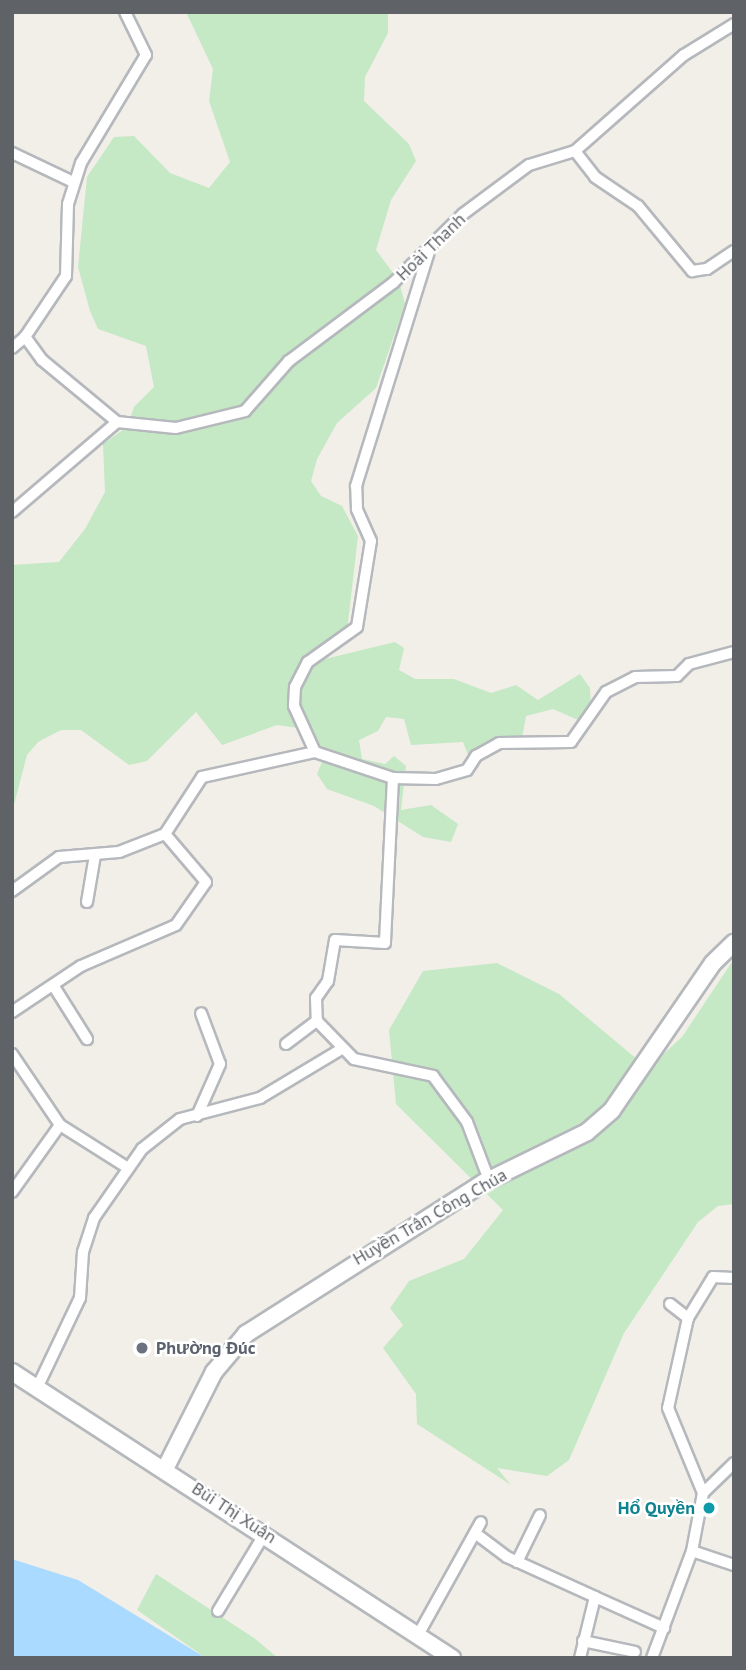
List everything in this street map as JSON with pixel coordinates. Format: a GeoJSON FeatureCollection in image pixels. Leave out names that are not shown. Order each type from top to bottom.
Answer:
{"type":"FeatureCollection","features":[{"type":"Feature","properties":{"kind":"street"},"geometry":{"type":"LineString","coordinates":[[12,348],[25,337],[66,276],[73,182],[99,127],[146,55],[125,12]]}},
{"type":"Feature","properties":{"kind":"street","name":"Hoài Thanh"},"geometry":{"type":"LineString","coordinates":[[117,422],[176,428],[245,411],[289,361],[336,331],[529,165],[575,151],[684,55],[734,24]]}},
{"type":"Feature","properties":{"kind":"street"},"geometry":{"type":"LineString","coordinates":[[575,151],[595,177],[638,206],[692,271],[707,269],[734,251]]}},
{"type":"Feature","properties":{"kind":"street"},"geometry":{"type":"LineString","coordinates":[[12,153],[73,182]]}},
{"type":"Feature","properties":{"kind":"street"},"geometry":{"type":"LineString","coordinates":[[315,752],[294,706],[295,687],[308,662],[357,627],[371,541],[356,509],[356,486],[430,249]]}},
{"type":"Feature","properties":{"kind":"street"},"geometry":{"type":"LineString","coordinates":[[12,512],[117,422],[42,360],[25,337]]}},
{"type":"Feature","properties":{"kind":"street"},"geometry":{"type":"LineString","coordinates":[[12,891],[59,857],[95,855],[165,834],[202,777],[315,752],[393,778],[436,779],[467,770],[499,743],[571,742],[606,692],[635,677],[677,676],[689,664],[734,652]]}},
{"type":"Feature","properties":{"kind":"street"},"geometry":{"type":"LineString","coordinates":[[393,778],[385,943],[335,940],[328,981],[316,998],[317,1021],[340,1050],[369,1065],[433,1076],[467,1122],[489,1180]]}},
{"type":"Feature","properties":{"kind":"street"},"geometry":{"type":"LineString","coordinates":[[12,1012],[53,985],[142,935],[173,927],[190,908],[205,879],[165,834]]}},
{"type":"Feature","properties":{"kind":"street"},"geometry":{"type":"LineString","coordinates":[[87,902],[95,855]]}},
{"type":"Feature","properties":{"kind":"street","name":"Huyền Trân Công Chúa"},"geometry":{"type":"LineString","coordinates":[[165,1469],[214,1372],[246,1334],[489,1180],[587,1132],[612,1110],[713,963],[734,943]]}},
{"type":"Feature","properties":{"kind":"street"},"geometry":{"type":"LineString","coordinates":[[53,985],[87,1039]]}},
{"type":"Feature","properties":{"kind":"street"},"geometry":{"type":"LineString","coordinates":[[197,1116],[220,1064],[201,1013]]}},
{"type":"Feature","properties":{"kind":"street"},"geometry":{"type":"LineString","coordinates":[[286,1044],[317,1021]]}},
{"type":"Feature","properties":{"kind":"street"},"geometry":{"type":"LineString","coordinates":[[37,1388],[80,1298],[83,1252],[94,1218],[128,1168],[174,1123],[260,1098],[340,1050]]}},
{"type":"Feature","properties":{"kind":"street"},"geometry":{"type":"LineString","coordinates":[[12,1054],[60,1125],[128,1168]]}},
{"type":"Feature","properties":{"kind":"street"},"geometry":{"type":"LineString","coordinates":[[12,1192],[60,1125]]}},
{"type":"Feature","properties":{"kind":"street"},"geometry":{"type":"LineString","coordinates":[[583,1641],[651,1658],[664,1628],[692,1551],[703,1493],[668,1408],[688,1318],[713,1277],[734,1278]]}},
{"type":"Feature","properties":{"kind":"street"},"geometry":{"type":"LineString","coordinates":[[670,1304],[688,1318]]}},
{"type":"Feature","properties":{"kind":"street","name":"Bùi Thị Xuân"},"geometry":{"type":"LineString","coordinates":[[12,1372],[265,1533],[452,1658]]}},
{"type":"Feature","properties":{"kind":"street"},"geometry":{"type":"LineString","coordinates":[[703,1493],[734,1463]]}},
{"type":"Feature","properties":{"kind":"street"},"geometry":{"type":"LineString","coordinates":[[517,1562],[540,1515]]}},
{"type":"Feature","properties":{"kind":"street"},"geometry":{"type":"LineString","coordinates":[[418,1635],[481,1522]]}},
{"type":"Feature","properties":{"kind":"street"},"geometry":{"type":"LineString","coordinates":[[218,1611],[265,1533]]}},
{"type":"Feature","properties":{"kind":"street"},"geometry":{"type":"LineString","coordinates":[[475,1533],[517,1562],[664,1628]]}},
{"type":"Feature","properties":{"kind":"street"},"geometry":{"type":"LineString","coordinates":[[692,1551],[732,1561]]}},
{"type":"Feature","properties":{"kind":"street"},"geometry":{"type":"LineString","coordinates":[[580,1658],[595,1597]]}},
{"type":"Feature","properties":{"kind":"green space"},"geometry":{"type":"Polygon","coordinates":[[[186,12],[388,12],[388,33],[365,77],[364,101],[409,144],[416,161],[391,200],[376,250],[399,281],[405,304],[376,388],[337,423],[317,459],[311,481],[321,496],[342,506],[358,536],[347,631],[318,650],[325,659],[395,642],[404,648],[399,670],[415,679],[454,679],[491,693],[516,685],[538,700],[580,674],[590,688],[591,706],[578,720],[553,709],[526,716],[522,738],[496,738],[472,765],[463,742],[411,745],[404,719],[386,717],[378,731],[359,740],[362,759],[385,764],[394,756],[406,766],[401,810],[431,805],[458,824],[451,842],[423,837],[374,806],[327,789],[317,774],[325,755],[313,730],[277,725],[222,745],[196,712],[147,761],[129,765],[81,730],[61,730],[38,742],[27,755],[12,812],[12,565],[59,562],[85,529],[105,492],[103,444],[127,427],[134,407],[154,387],[146,346],[98,329],[90,311],[78,267],[87,177],[114,137],[134,136],[170,173],[209,188],[230,162],[209,101],[213,69],[186,12]]]}},
{"type":"Feature","properties":{"kind":"green space"},"geometry":{"type":"Polygon","coordinates":[[[734,959],[734,1204],[718,1206],[698,1222],[624,1333],[569,1460],[547,1476],[497,1468],[511,1485],[417,1424],[416,1394],[383,1348],[403,1325],[390,1308],[409,1281],[464,1259],[503,1210],[396,1104],[389,1030],[423,971],[497,963],[559,994],[638,1060],[657,1060],[682,1037],[734,959]]]}},
{"type":"Feature","properties":{"kind":"green space"},"geometry":{"type":"Polygon","coordinates":[[[156,1574],[254,1638],[278,1658],[206,1658],[137,1610],[156,1574]]]}},
{"type":"Feature","properties":{"kind":"water"},"geometry":{"type":"Polygon","coordinates":[[[12,1559],[78,1580],[206,1658],[12,1658],[12,1559]]]}},
{"type":"Feature","properties":{"kind":"place","name":"Phường Đúc"},"geometry":{"type":"Point","coordinates":[142,1348]}},
{"type":"Feature","properties":{"kind":"place","name":"Hổ Quyền"},"geometry":{"type":"Point","coordinates":[709,1508]}}]}
